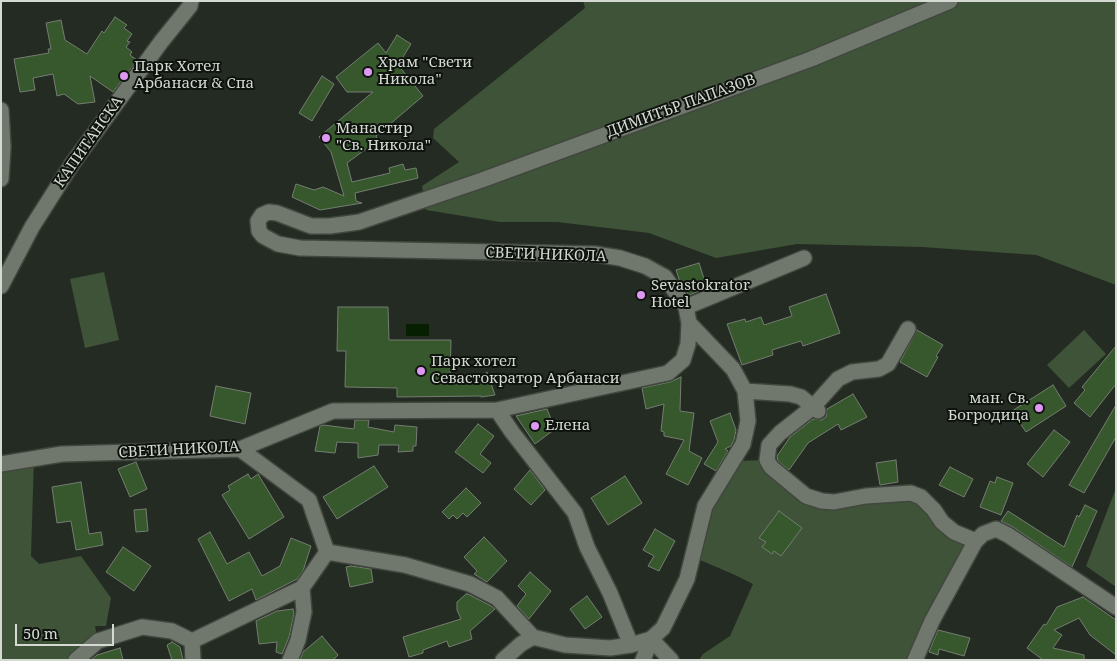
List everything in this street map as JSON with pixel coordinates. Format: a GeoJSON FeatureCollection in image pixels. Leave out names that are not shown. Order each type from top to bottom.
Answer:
{"type":"FeatureCollection","features":[{"type":"Feature","properties":{"kind":"street","name":"ДИМИТЪР ПАПАЗОВ"},"geometry":{"type":"LineString","coordinates":[[410,204],[482,180],[811,59],[950,1]]}},
{"type":"Feature","properties":{"kind":"street","name":"КАПИТАНСКА"},"geometry":{"type":"LineString","coordinates":[[1,286],[32,227],[72,164],[160,42],[194,3]]}},
{"type":"Feature","properties":{"kind":"street"},"geometry":{"type":"LineString","coordinates":[[1,110],[3,147],[1,179]]}},
{"type":"Feature","properties":{"kind":"street","name":"СВЕТИ НИКОЛА"},"geometry":{"type":"LineString","coordinates":[[1,464],[62,454],[240,450],[333,411],[497,410],[668,373],[683,360],[688,344],[689,323],[686,307],[665,277],[645,266],[620,258],[595,254],[300,248],[278,244],[263,236],[258,228],[260,218],[269,212],[277,213],[311,226],[330,226],[359,222],[410,204]]}},
{"type":"Feature","properties":{"kind":"street"},"geometry":{"type":"LineString","coordinates":[[686,307],[804,258]]}},
{"type":"Feature","properties":{"kind":"street"},"geometry":{"type":"LineString","coordinates":[[327,552],[405,566],[470,584],[496,598],[533,637],[565,645],[610,648],[632,645],[651,639],[663,628],[687,578],[705,506],[743,444],[748,422],[745,391],[734,369],[689,323]]}},
{"type":"Feature","properties":{"kind":"street"},"geometry":{"type":"LineString","coordinates":[[908,328],[888,364],[879,369],[852,372],[838,379],[816,409],[780,433],[769,445],[768,460],[771,467],[806,496],[822,501],[834,502],[866,496],[911,492],[921,497],[934,510],[942,522],[954,532],[976,541]]}},
{"type":"Feature","properties":{"kind":"street"},"geometry":{"type":"LineString","coordinates":[[745,391],[790,394],[801,397],[816,409]]}},
{"type":"Feature","properties":{"kind":"street"},"geometry":{"type":"LineString","coordinates":[[497,410],[575,513],[587,547],[610,593],[632,645]]}},
{"type":"Feature","properties":{"kind":"street"},"geometry":{"type":"LineString","coordinates":[[240,450],[309,500],[327,552]]}},
{"type":"Feature","properties":{"kind":"street"},"geometry":{"type":"LineString","coordinates":[[915,660],[932,621],[976,541],[983,534],[996,529],[1008,535],[1116,607]]}},
{"type":"Feature","properties":{"kind":"street"},"geometry":{"type":"LineString","coordinates":[[192,641],[302,588],[327,552]]}},
{"type":"Feature","properties":{"kind":"street"},"geometry":{"type":"LineString","coordinates":[[290,660],[298,640],[304,612],[302,588]]}},
{"type":"Feature","properties":{"kind":"street"},"geometry":{"type":"LineString","coordinates":[[76,660],[98,641],[142,627],[172,631],[192,641]]}},
{"type":"Feature","properties":{"kind":"street"},"geometry":{"type":"LineString","coordinates":[[503,660],[521,644],[533,637]]}},
{"type":"Feature","properties":{"kind":"street"},"geometry":{"type":"LineString","coordinates":[[643,660],[651,639]]}},
{"type":"Feature","properties":{"kind":"street"},"geometry":{"type":"LineString","coordinates":[[651,639],[671,660]]}},
{"type":"Feature","properties":{"kind":"street"},"geometry":{"type":"LineString","coordinates":[[192,641],[193,660]]}},
{"type":"Feature","properties":{"kind":"shaded area"},"geometry":{"type":"Polygon","coordinates":[[[583,1],[1116,1],[1116,285],[1036,255],[922,247],[797,244],[716,258],[649,233],[557,222],[500,222],[426,210],[422,186],[459,162],[433,138],[434,129],[585,8],[583,1]]]}},
{"type":"Feature","properties":{"kind":"shaded area"},"geometry":{"type":"Polygon","coordinates":[[[104,272],[119,340],[85,348],[70,279],[104,272]]]}},
{"type":"Feature","properties":{"kind":"shaded area"},"geometry":{"type":"Polygon","coordinates":[[[406,324],[429,324],[429,336],[406,336],[406,324]]]}},
{"type":"Feature","properties":{"kind":"shaded area"},"geometry":{"type":"Polygon","coordinates":[[[1084,330],[1106,354],[1069,388],[1047,365],[1084,330]]]}},
{"type":"Feature","properties":{"kind":"shaded area"},"geometry":{"type":"Polygon","coordinates":[[[34,458],[31,556],[39,564],[81,556],[111,598],[106,626],[95,626],[98,641],[76,660],[1,660],[1,464],[34,458]]]}},
{"type":"Feature","properties":{"kind":"shaded area"},"geometry":{"type":"Polygon","coordinates":[[[767,460],[806,496],[911,493],[976,541],[915,660],[699,660],[703,654],[730,636],[753,584],[693,557],[705,506],[734,461],[767,460]]]}},
{"type":"Feature","properties":{"kind":"shaded area"},"geometry":{"type":"Polygon","coordinates":[[[1116,488],[1116,587],[1086,566],[1116,488]]]}},
{"type":"Feature","properties":{"kind":"building"},"geometry":{"type":"Polygon","coordinates":[[[115,17],[127,25],[124,28],[132,34],[127,41],[130,42],[126,47],[132,52],[130,55],[137,60],[113,92],[90,76],[95,102],[78,104],[64,94],[57,96],[53,74],[33,78],[35,90],[20,92],[14,59],[49,53],[48,49],[51,49],[46,23],[61,20],[65,40],[87,54],[102,31],[104,33],[115,17]]]}},
{"type":"Feature","properties":{"kind":"building"},"geometry":{"type":"Polygon","coordinates":[[[397,35],[411,44],[398,65],[423,96],[376,136],[378,140],[347,163],[352,182],[390,173],[389,168],[403,164],[405,170],[416,168],[418,178],[355,193],[356,201],[362,203],[320,210],[292,197],[296,184],[314,190],[323,187],[344,196],[331,152],[319,137],[373,92],[347,92],[336,77],[378,43],[386,53],[397,35]]]}},
{"type":"Feature","properties":{"kind":"building"},"geometry":{"type":"Polygon","coordinates":[[[322,76],[334,84],[312,121],[299,113],[322,76]]]}},
{"type":"Feature","properties":{"kind":"building"},"geometry":{"type":"Polygon","coordinates":[[[699,263],[707,288],[689,295],[680,282],[676,270],[699,263]]]}},
{"type":"Feature","properties":{"kind":"building"},"geometry":{"type":"Polygon","coordinates":[[[826,294],[840,333],[803,346],[801,341],[772,350],[773,355],[742,365],[727,324],[745,319],[746,322],[761,317],[764,325],[792,316],[789,307],[826,294]]]}},
{"type":"Feature","properties":{"kind":"building"},"geometry":{"type":"Polygon","coordinates":[[[338,307],[388,307],[389,340],[451,340],[450,379],[478,379],[487,372],[495,395],[481,397],[397,397],[397,388],[345,387],[346,351],[337,351],[338,307]]]}},
{"type":"Feature","properties":{"kind":"building"},"geometry":{"type":"Polygon","coordinates":[[[917,330],[943,345],[927,377],[900,362],[917,330]]]}},
{"type":"Feature","properties":{"kind":"building"},"geometry":{"type":"Polygon","coordinates":[[[1116,346],[1116,384],[1090,417],[1074,403],[1085,390],[1082,387],[1116,346]]]}},
{"type":"Feature","properties":{"kind":"building"},"geometry":{"type":"Polygon","coordinates":[[[681,377],[680,411],[694,413],[689,451],[702,458],[688,485],[666,474],[684,440],[664,436],[664,432],[661,431],[664,404],[646,409],[642,388],[670,382],[681,377]]]}},
{"type":"Feature","properties":{"kind":"building","name":"ман. Св. Богродица"},"geometry":{"type":"Polygon","coordinates":[[[1053,385],[1066,406],[1026,432],[1012,411],[1053,385]]]}},
{"type":"Feature","properties":{"kind":"building"},"geometry":{"type":"Polygon","coordinates":[[[216,386],[251,393],[245,424],[210,416],[216,386]]]}},
{"type":"Feature","properties":{"kind":"building"},"geometry":{"type":"Polygon","coordinates":[[[853,394],[867,417],[841,430],[838,424],[808,443],[789,470],[778,461],[777,456],[790,437],[813,419],[822,420],[826,417],[827,409],[853,394]]]}},
{"type":"Feature","properties":{"kind":"building"},"geometry":{"type":"Polygon","coordinates":[[[1116,405],[1116,437],[1084,493],[1069,485],[1116,405]]]}},
{"type":"Feature","properties":{"kind":"building"},"geometry":{"type":"Polygon","coordinates":[[[547,409],[555,429],[535,444],[516,416],[547,409]]]}},
{"type":"Feature","properties":{"kind":"building"},"geometry":{"type":"Polygon","coordinates":[[[730,413],[736,430],[734,440],[731,446],[725,449],[728,451],[716,471],[704,464],[718,442],[710,421],[730,413]]]}},
{"type":"Feature","properties":{"kind":"building"},"geometry":{"type":"Polygon","coordinates":[[[355,420],[369,420],[368,427],[394,432],[395,425],[417,427],[416,446],[413,446],[413,451],[398,452],[399,445],[379,445],[378,455],[358,458],[358,443],[337,442],[335,453],[315,451],[320,426],[354,429],[355,420]]]}},
{"type":"Feature","properties":{"kind":"building"},"geometry":{"type":"Polygon","coordinates":[[[478,424],[494,436],[480,454],[491,463],[483,473],[455,452],[478,424]]]}},
{"type":"Feature","properties":{"kind":"building"},"geometry":{"type":"Polygon","coordinates":[[[1054,430],[1070,442],[1043,477],[1027,464],[1054,430]]]}},
{"type":"Feature","properties":{"kind":"building"},"geometry":{"type":"Polygon","coordinates":[[[896,460],[898,482],[880,485],[876,463],[896,460]]]}},
{"type":"Feature","properties":{"kind":"building"},"geometry":{"type":"Polygon","coordinates":[[[136,462],[147,489],[130,497],[118,469],[136,462]]]}},
{"type":"Feature","properties":{"kind":"building"},"geometry":{"type":"Polygon","coordinates":[[[374,466],[388,487],[337,519],[323,497],[374,466]]]}},
{"type":"Feature","properties":{"kind":"building"},"geometry":{"type":"Polygon","coordinates":[[[950,467],[973,479],[964,497],[939,485],[950,467]]]}},
{"type":"Feature","properties":{"kind":"building"},"geometry":{"type":"Polygon","coordinates":[[[530,470],[545,490],[531,505],[514,489],[530,470]]]}},
{"type":"Feature","properties":{"kind":"building"},"geometry":{"type":"Polygon","coordinates":[[[248,474],[251,479],[258,474],[284,517],[249,539],[222,495],[230,490],[228,486],[248,474]]]}},
{"type":"Feature","properties":{"kind":"building"},"geometry":{"type":"Polygon","coordinates":[[[625,476],[642,503],[608,525],[591,498],[625,476]]]}},
{"type":"Feature","properties":{"kind":"building"},"geometry":{"type":"Polygon","coordinates":[[[997,477],[1013,483],[1001,515],[980,507],[990,481],[995,483],[997,477]]]}},
{"type":"Feature","properties":{"kind":"building"},"geometry":{"type":"Polygon","coordinates":[[[81,482],[89,534],[101,532],[103,545],[76,550],[71,521],[57,523],[52,487],[81,482]]]}},
{"type":"Feature","properties":{"kind":"building"},"geometry":{"type":"Polygon","coordinates":[[[466,488],[481,503],[467,517],[463,513],[457,519],[453,515],[449,519],[442,512],[466,488]]]}},
{"type":"Feature","properties":{"kind":"building"},"geometry":{"type":"Polygon","coordinates":[[[1085,505],[1097,511],[1072,567],[1001,521],[1008,511],[1064,547],[1077,515],[1079,517],[1085,505]]]}},
{"type":"Feature","properties":{"kind":"building"},"geometry":{"type":"Polygon","coordinates":[[[146,509],[148,531],[136,532],[134,510],[146,509]]]}},
{"type":"Feature","properties":{"kind":"building"},"geometry":{"type":"Polygon","coordinates":[[[779,511],[802,528],[781,556],[774,551],[772,554],[762,547],[766,542],[759,538],[779,511]]]}},
{"type":"Feature","properties":{"kind":"building"},"geometry":{"type":"Polygon","coordinates":[[[655,529],[675,541],[659,571],[648,566],[654,556],[643,550],[655,529]]]}},
{"type":"Feature","properties":{"kind":"building"},"geometry":{"type":"Polygon","coordinates":[[[210,532],[227,564],[249,552],[262,576],[280,566],[291,538],[311,546],[303,571],[297,579],[256,600],[252,589],[229,601],[198,539],[210,532]]]}},
{"type":"Feature","properties":{"kind":"building"},"geometry":{"type":"Polygon","coordinates":[[[484,537],[507,561],[487,582],[474,574],[477,571],[464,557],[484,537]]]}},
{"type":"Feature","properties":{"kind":"building"},"geometry":{"type":"Polygon","coordinates":[[[123,547],[151,566],[134,591],[106,572],[123,547]]]}},
{"type":"Feature","properties":{"kind":"building"},"geometry":{"type":"Polygon","coordinates":[[[346,567],[371,569],[373,582],[350,587],[346,567]]]}},
{"type":"Feature","properties":{"kind":"building"},"geometry":{"type":"Polygon","coordinates":[[[530,572],[551,591],[529,619],[517,606],[526,594],[518,586],[530,572]]]}},
{"type":"Feature","properties":{"kind":"building"},"geometry":{"type":"Polygon","coordinates":[[[466,594],[495,609],[470,631],[472,639],[449,647],[447,641],[423,650],[423,653],[409,657],[403,637],[461,619],[457,610],[457,602],[466,594]]]}},
{"type":"Feature","properties":{"kind":"building"},"geometry":{"type":"Polygon","coordinates":[[[587,596],[602,617],[585,629],[570,609],[587,596]]]}},
{"type":"Feature","properties":{"kind":"building"},"geometry":{"type":"Polygon","coordinates":[[[1083,597],[1116,620],[1116,655],[1090,635],[1079,618],[1054,630],[1062,635],[1053,648],[1084,655],[1084,660],[1043,660],[1027,648],[1044,624],[1046,625],[1057,607],[1083,597]]]}},
{"type":"Feature","properties":{"kind":"building"},"geometry":{"type":"Polygon","coordinates":[[[293,609],[294,614],[289,637],[282,654],[276,652],[277,642],[259,644],[256,621],[277,611],[293,609]]]}},
{"type":"Feature","properties":{"kind":"building"},"geometry":{"type":"Polygon","coordinates":[[[938,630],[970,638],[964,656],[939,649],[938,655],[929,652],[938,630]]]}},
{"type":"Feature","properties":{"kind":"building"},"geometry":{"type":"Polygon","coordinates":[[[322,636],[338,655],[333,660],[300,660],[303,652],[322,636]]]}},
{"type":"Feature","properties":{"kind":"building"},"geometry":{"type":"Polygon","coordinates":[[[172,642],[180,647],[183,660],[172,660],[167,645],[172,642]]]}},
{"type":"Feature","properties":{"kind":"building"},"geometry":{"type":"Polygon","coordinates":[[[120,648],[123,660],[91,660],[97,655],[120,648]]]}},
{"type":"Feature","properties":{"kind":"place","name":"Храм \"Свети Никола\""},"geometry":{"type":"Point","coordinates":[368,72]}},
{"type":"Feature","properties":{"kind":"place","name":"Парк Хотел Арбанаси & Спа"},"geometry":{"type":"Point","coordinates":[124,76]}},
{"type":"Feature","properties":{"kind":"place","name":"Манастир \"Св. Никола\""},"geometry":{"type":"Point","coordinates":[326,138]}},
{"type":"Feature","properties":{"kind":"place","name":"Sevastokrator Hotel"},"geometry":{"type":"Point","coordinates":[641,295]}},
{"type":"Feature","properties":{"kind":"place","name":"Парк хотел Севастократор Арбанаси"},"geometry":{"type":"Point","coordinates":[421,371]}},
{"type":"Feature","properties":{"kind":"place","name":"ман. Св. Богродица"},"geometry":{"type":"Point","coordinates":[1039,408]}},
{"type":"Feature","properties":{"kind":"place","name":"Елена"},"geometry":{"type":"Point","coordinates":[535,426]}}]}
